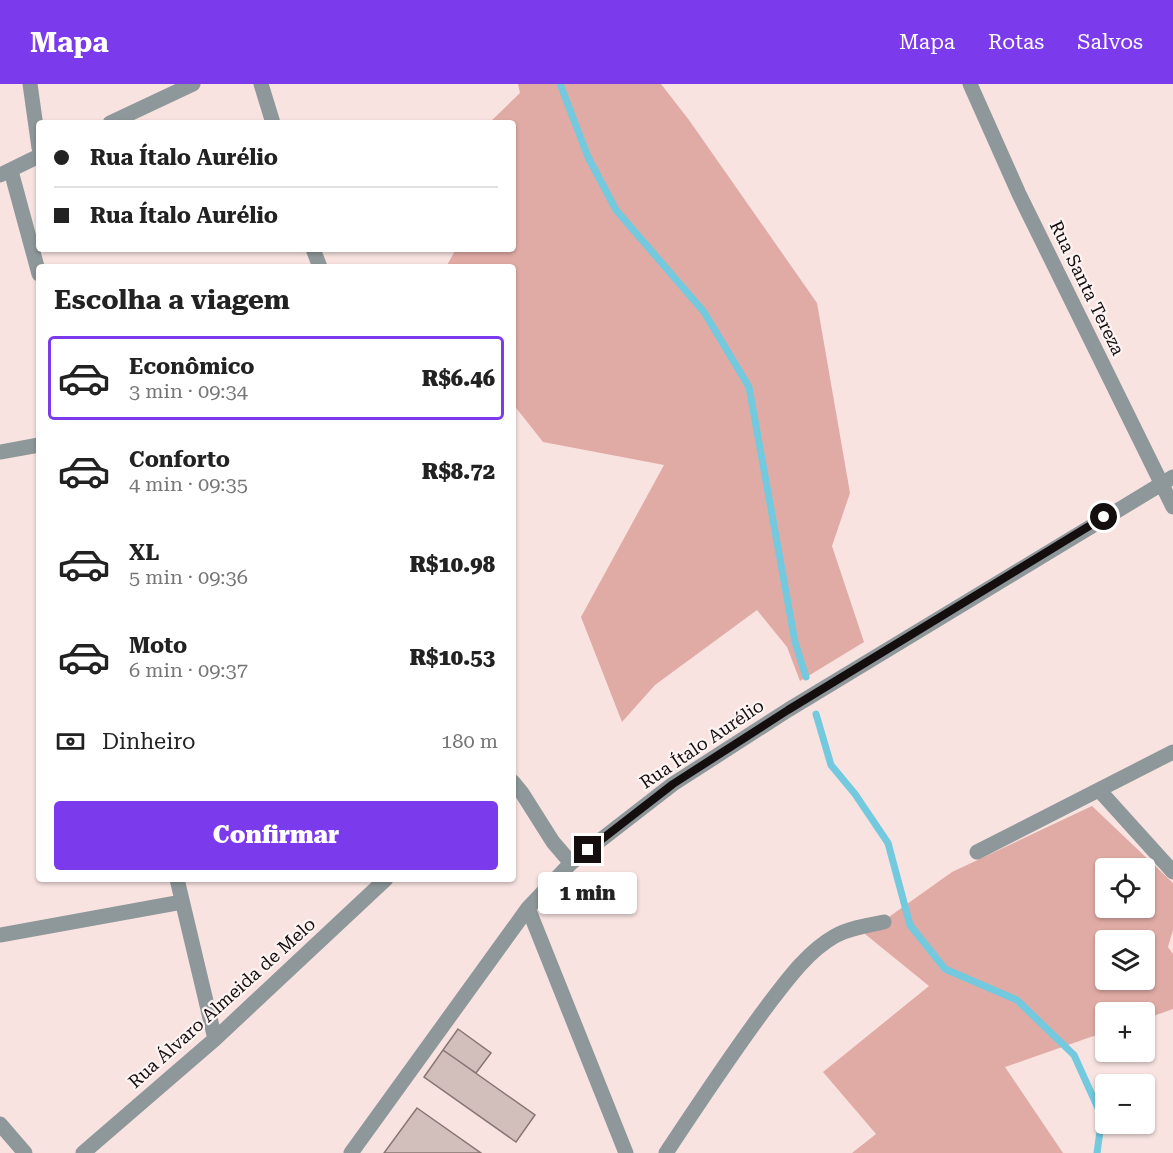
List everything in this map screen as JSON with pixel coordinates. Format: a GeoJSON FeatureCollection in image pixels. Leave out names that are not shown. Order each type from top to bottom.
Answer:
{"type":"FeatureCollection","features":[{"type":"Feature","properties":{"kind":"street"},"geometry":{"type":"LineString","coordinates":[[30,84],[36,127]]}},
{"type":"Feature","properties":{"kind":"street"},"geometry":{"type":"LineString","coordinates":[[116,120],[193,84]]}},
{"type":"Feature","properties":{"kind":"street"},"geometry":{"type":"LineString","coordinates":[[261,84],[272,120]]}},
{"type":"Feature","properties":{"kind":"street","name":"Rua Santa Tereza"},"geometry":{"type":"LineString","coordinates":[[970,84],[1019,194],[1167,480],[1173,507]]}},
{"type":"Feature","properties":{"kind":"street"},"geometry":{"type":"LineString","coordinates":[[36,158],[6,173],[36,265]]}},
{"type":"Feature","properties":{"kind":"street"},"geometry":{"type":"LineString","coordinates":[[0,452],[36,446]]}},
{"type":"Feature","properties":{"kind":"street","name":"Rua Ítalo Aurélio"},"geometry":{"type":"LineString","coordinates":[[351,1153],[528,908],[571,863],[673,784],[788,710],[1167,480]]}},
{"type":"Feature","properties":{"kind":"street"},"geometry":{"type":"LineString","coordinates":[[977,852],[1173,752]]}},
{"type":"Feature","properties":{"kind":"street"},"geometry":{"type":"LineString","coordinates":[[518,788],[553,842],[571,863]]}},
{"type":"Feature","properties":{"kind":"street"},"geometry":{"type":"LineString","coordinates":[[1099,789],[1173,872]]}},
{"type":"Feature","properties":{"kind":"street"},"geometry":{"type":"LineString","coordinates":[[178,882],[215,1039]]}},
{"type":"Feature","properties":{"kind":"street","name":"Rua Álvaro Almeida de Melo"},"geometry":{"type":"LineString","coordinates":[[82,1153],[215,1039],[383,882]]}},
{"type":"Feature","properties":{"kind":"street"},"geometry":{"type":"LineString","coordinates":[[0,935],[183,902]]}},
{"type":"Feature","properties":{"kind":"street"},"geometry":{"type":"LineString","coordinates":[[528,908],[626,1153]]}},
{"type":"Feature","properties":{"kind":"street"},"geometry":{"type":"LineString","coordinates":[[666,1153],[751,1027],[785,982],[813,953],[835,935],[865,925],[884,922]]}},
{"type":"Feature","properties":{"kind":"street"},"geometry":{"type":"LineString","coordinates":[[0,1124],[25,1153]]}},
{"type":"Feature","properties":{"kind":"shaded area"},"geometry":{"type":"Polygon","coordinates":[[[518,84],[661,84],[689,120],[817,303],[850,493],[832,546],[864,642],[800,681],[787,647],[757,610],[655,685],[622,722],[581,617],[664,465],[543,442],[516,408],[516,264],[448,264],[454,252],[516,252],[516,120],[492,120],[520,93],[518,84]]]}},
{"type":"Feature","properties":{"kind":"shaded area"},"geometry":{"type":"Polygon","coordinates":[[[1092,806],[1147,858],[1095,858],[1095,918],[1155,918],[1155,866],[1173,883],[1173,930],[1168,947],[1173,954],[1173,1009],[1155,1015],[1155,1002],[1095,1002],[1095,1036],[1005,1067],[1063,1153],[852,1153],[876,1134],[823,1072],[929,986],[865,934],[952,872],[1092,806]]]}},
{"type":"Feature","properties":{"kind":"building"},"geometry":{"type":"Polygon","coordinates":[[[458,1029],[491,1053],[476,1073],[443,1050],[458,1029]]]}},
{"type":"Feature","properties":{"kind":"building"},"geometry":{"type":"Polygon","coordinates":[[[443,1050],[535,1115],[516,1142],[424,1077],[443,1050]]]}},
{"type":"Feature","properties":{"kind":"building"},"geometry":{"type":"Polygon","coordinates":[[[417,1108],[481,1153],[384,1153],[417,1108]]]}},
{"type":"Feature","properties":{"kind":"waterway"},"geometry":{"type":"LineString","coordinates":[[560,84],[588,157],[616,210],[704,312],[749,387],[795,642],[806,677]]}},
{"type":"Feature","properties":{"kind":"waterway"},"geometry":{"type":"LineString","coordinates":[[816,714],[831,765],[855,794],[888,843],[910,925],[945,969],[1017,1000],[1074,1055],[1102,1117],[1097,1153]]}},
{"type":"Feature","properties":{"kind":"route"},"geometry":{"type":"LineString","coordinates":[[588,850],[673,784],[788,710],[1104,517]]}}]}
